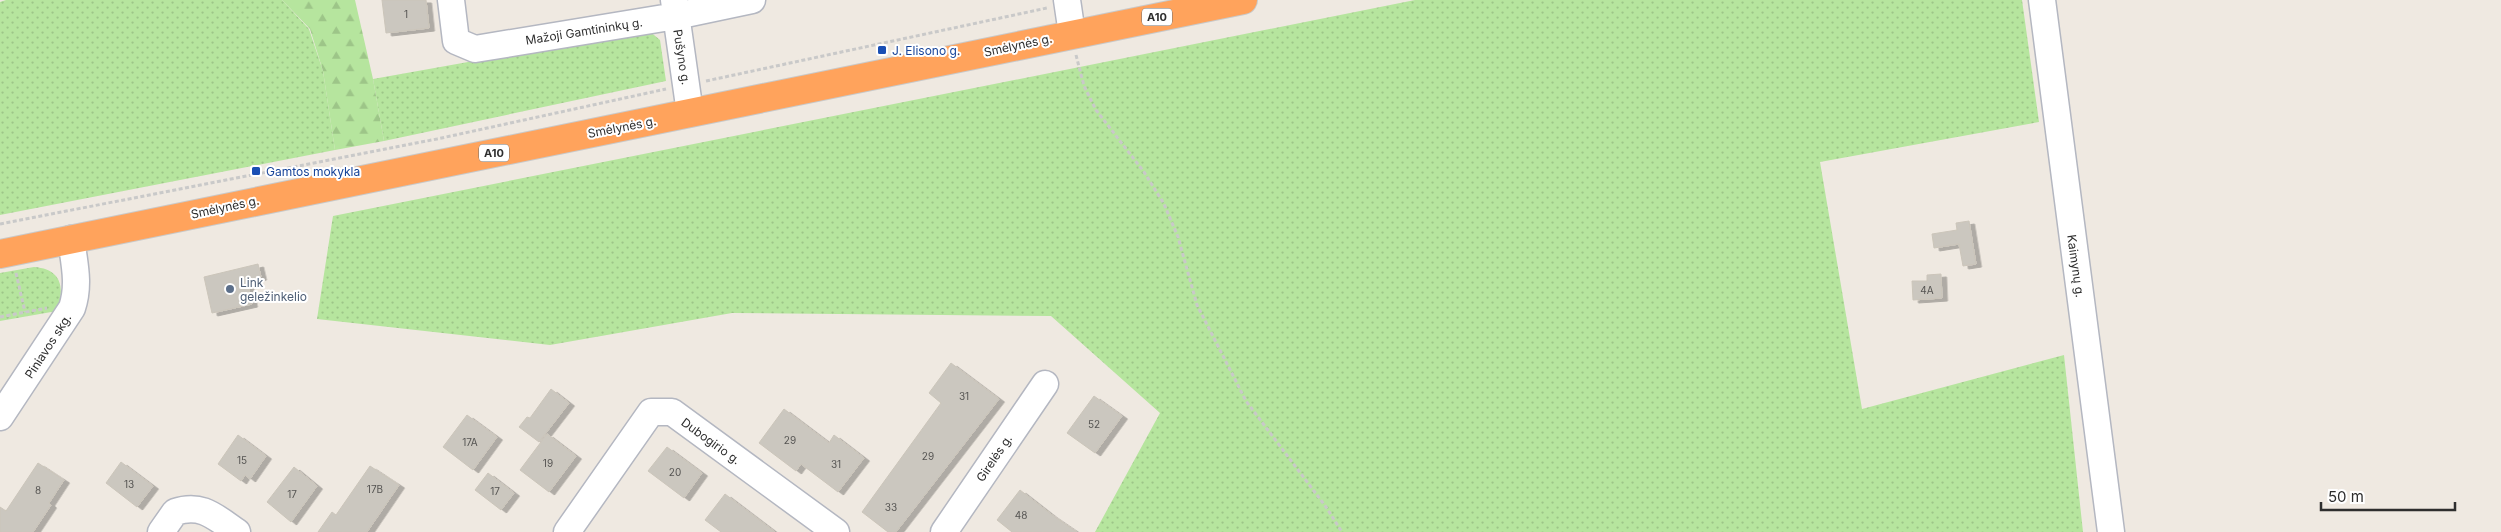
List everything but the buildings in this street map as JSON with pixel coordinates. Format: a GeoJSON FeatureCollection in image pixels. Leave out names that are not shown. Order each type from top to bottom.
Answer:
{"type":"FeatureCollection","features":[{"type":"Feature","properties":{"kind":"highway","name":"Smėlynės g."},"geometry":{"type":"LineString","coordinates":[[8,263],[70,239],[1243,0]]}},
{"type":"Feature","properties":{"kind":"street","name":"Mažoji Gamtininkų g."},"geometry":{"type":"LineString","coordinates":[[451,0],[456,40],[475,49],[675,8],[752,0]]}},
{"type":"Feature","properties":{"kind":"street","name":"Kaimynų g."},"geometry":{"type":"LineString","coordinates":[[2042,0],[2111,532]]}},
{"type":"Feature","properties":{"kind":"street"},"geometry":{"type":"LineString","coordinates":[[1067,2],[1072,34]]}},
{"type":"Feature","properties":{"kind":"street","name":"Pušyno g."},"geometry":{"type":"LineString","coordinates":[[675,8],[690,113]]}},
{"type":"Feature","properties":{"kind":"street","name":"Piniavos skg."},"geometry":{"type":"LineString","coordinates":[[0,417],[72,308],[76,296],[76,275],[70,239]]}},
{"type":"Feature","properties":{"kind":"street","name":"Girelės g."},"geometry":{"type":"LineString","coordinates":[[944,532],[1045,384]]}},
{"type":"Feature","properties":{"kind":"street","name":"Dubogirio g."},"geometry":{"type":"LineString","coordinates":[[567,532],[651,412],[672,412],[836,532]]}},
{"type":"Feature","properties":{"kind":"street"},"geometry":{"type":"LineString","coordinates":[[161,532],[175,512],[197,508],[237,532]]}},
{"type":"Feature","properties":{"kind":"path"},"geometry":{"type":"LineString","coordinates":[[0,224],[437,140],[1067,2]]}},
{"type":"Feature","properties":{"kind":"path"},"geometry":{"type":"LineString","coordinates":[[1072,34],[1084,86],[1096,110],[1144,172],[1164,204],[1178,237],[1197,305],[1246,401],[1326,507],[1342,532]]}},
{"type":"Feature","properties":{"kind":"path"},"geometry":{"type":"LineString","coordinates":[[8,263],[25,312]]}},
{"type":"Feature","properties":{"kind":"path"},"geometry":{"type":"LineString","coordinates":[[0,317],[51,307],[72,308]]}},
{"type":"Feature","properties":{"kind":"green space"},"geometry":{"type":"Polygon","coordinates":[[[6,0],[282,0],[309,29],[323,71],[335,150],[0,215],[0,2],[6,0]]]}},
{"type":"Feature","properties":{"kind":"green space"},"geometry":{"type":"Polygon","coordinates":[[[282,0],[355,0],[373,79],[384,141],[335,150],[323,71],[310,29],[282,0]]]}},
{"type":"Feature","properties":{"kind":"green space"},"geometry":{"type":"Polygon","coordinates":[[[1415,0],[2022,0],[2039,122],[1820,162],[1862,409],[2064,355],[2083,532],[1095,532],[1160,413],[1051,316],[732,313],[550,345],[317,319],[333,216],[1415,0]]]}},
{"type":"Feature","properties":{"kind":"green space"},"geometry":{"type":"Polygon","coordinates":[[[648,30],[660,40],[666,81],[384,141],[373,79],[648,30]]]}},
{"type":"Feature","properties":{"kind":"green space"},"geometry":{"type":"Polygon","coordinates":[[[34,267],[51,271],[59,281],[61,295],[57,311],[0,321],[0,273],[34,267]]]}},
{"type":"Feature","properties":{"kind":"place","name":"J. Elisono g."},"geometry":{"type":"Point","coordinates":[882,50]}},
{"type":"Feature","properties":{"kind":"place","name":"Gamtos mokykla"},"geometry":{"type":"Point","coordinates":[256,171]}},
{"type":"Feature","properties":{"kind":"place","name":"Link geležinkelio"},"geometry":{"type":"Point","coordinates":[230,289]}}]}
